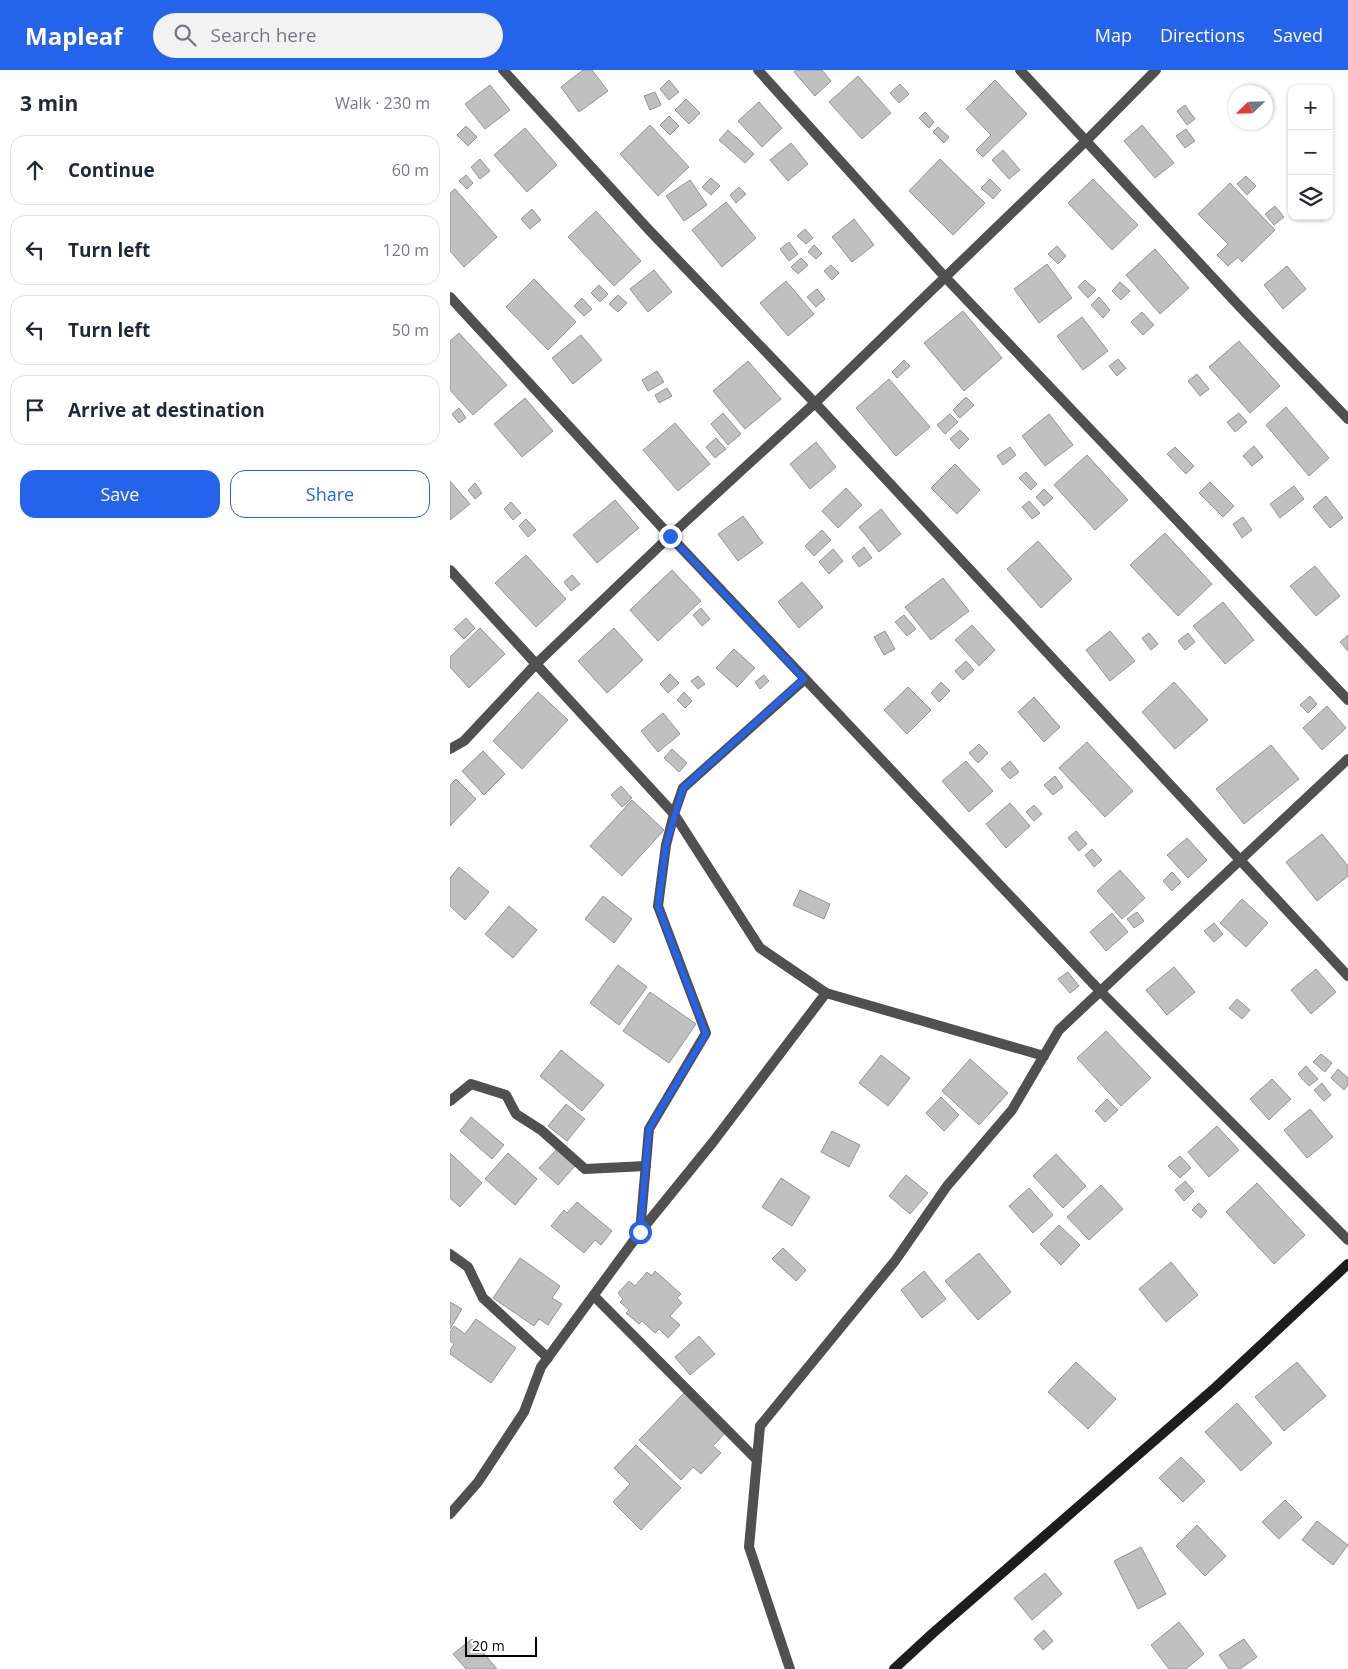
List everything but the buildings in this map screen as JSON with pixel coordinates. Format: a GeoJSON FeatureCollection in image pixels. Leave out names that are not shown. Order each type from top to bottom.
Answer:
{"type":"FeatureCollection","features":[{"type":"Feature","properties":{"kind":"main road"},"geometry":{"type":"LineString","coordinates":[[894,1669],[1216,1387],[1348,1264]]}},
{"type":"Feature","properties":{"kind":"street"},"geometry":{"type":"LineString","coordinates":[[502,70],[649,230],[815,403],[1348,976]]}},
{"type":"Feature","properties":{"kind":"street"},"geometry":{"type":"LineString","coordinates":[[758,70],[945,277],[1348,700]]}},
{"type":"Feature","properties":{"kind":"street"},"geometry":{"type":"LineString","coordinates":[[1020,70],[1348,420]]}},
{"type":"Feature","properties":{"kind":"street"},"geometry":{"type":"LineString","coordinates":[[450,749],[464,741],[536,664],[670,536],[815,403],[1086,141],[1156,70]]}},
{"type":"Feature","properties":{"kind":"street"},"geometry":{"type":"LineString","coordinates":[[450,297],[670,536],[1100,991],[1348,1240]]}},
{"type":"Feature","properties":{"kind":"street"},"geometry":{"type":"LineString","coordinates":[[450,570],[674,814],[760,948],[826,993],[1044,1056]]}},
{"type":"Feature","properties":{"kind":"street"},"geometry":{"type":"LineString","coordinates":[[640,1232],[649,1129],[706,1034],[658,906],[666,845],[674,814],[683,788],[804,679]]}},
{"type":"Feature","properties":{"kind":"street"},"geometry":{"type":"LineString","coordinates":[[790,1669],[749,1547],[760,1426],[896,1261],[948,1186],[1012,1110],[1059,1030],[1348,759]]}},
{"type":"Feature","properties":{"kind":"street"},"geometry":{"type":"LineString","coordinates":[[450,1514],[478,1482],[524,1412],[548,1358],[640,1232],[719,1135],[826,993]]}},
{"type":"Feature","properties":{"kind":"street"},"geometry":{"type":"LineString","coordinates":[[450,1100],[471,1084],[506,1095],[516,1114],[540,1130],[585,1169],[646,1166]]}},
{"type":"Feature","properties":{"kind":"street"},"geometry":{"type":"LineString","coordinates":[[450,1254],[468,1267],[483,1298],[548,1358]]}},
{"type":"Feature","properties":{"kind":"street"},"geometry":{"type":"LineString","coordinates":[[594,1296],[757,1460]]}},
{"type":"Feature","properties":{"kind":"route"},"geometry":{"type":"LineString","coordinates":[[640,1232],[649,1129],[706,1034],[658,906],[666,845],[674,814],[683,788],[804,679],[670,536]]}}]}
